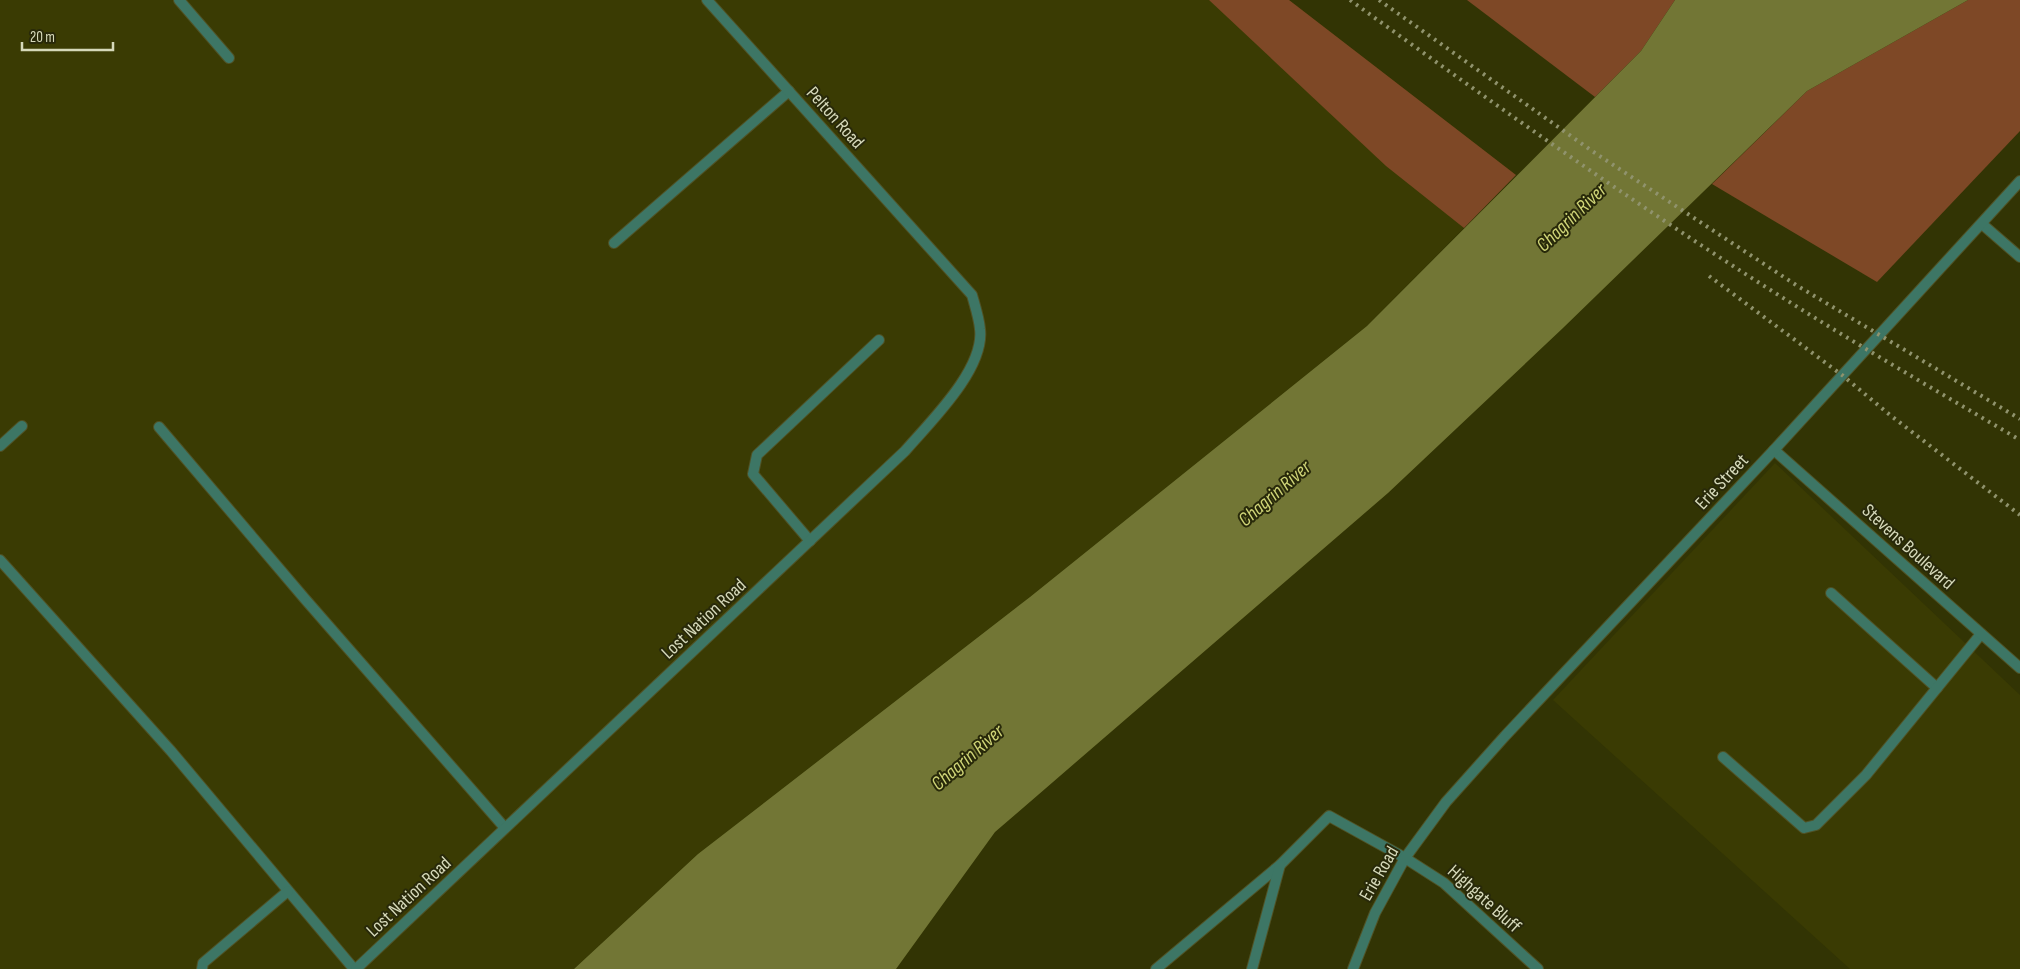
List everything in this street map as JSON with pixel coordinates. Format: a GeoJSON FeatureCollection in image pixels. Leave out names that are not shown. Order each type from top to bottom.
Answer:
{"type":"FeatureCollection","features":[{"type":"Feature","properties":{"kind":"street"},"geometry":{"type":"LineString","coordinates":[[179,0],[229,58]]}},
{"type":"Feature","properties":{"kind":"street","name":"Pelton Road"},"geometry":{"type":"LineString","coordinates":[[707,0],[939,257]]}},
{"type":"Feature","properties":{"kind":"street"},"geometry":{"type":"LineString","coordinates":[[614,243],[789,90]]}},
{"type":"Feature","properties":{"kind":"street","name":"Erie Street"},"geometry":{"type":"LineString","coordinates":[[1446,802],[1505,736],[1774,450],[2020,181]]}},
{"type":"Feature","properties":{"kind":"street"},"geometry":{"type":"LineString","coordinates":[[1982,224],[2020,256]]}},
{"type":"Feature","properties":{"kind":"street","name":"Lost Nation Road"},"geometry":{"type":"LineString","coordinates":[[355,969],[905,451],[959,388],[975,360],[981,330],[972,295],[939,257]]}},
{"type":"Feature","properties":{"kind":"street"},"geometry":{"type":"LineString","coordinates":[[810,541],[753,474],[757,455],[878,340]]}},
{"type":"Feature","properties":{"kind":"street"},"geometry":{"type":"LineString","coordinates":[[0,446],[22,426]]}},
{"type":"Feature","properties":{"kind":"street"},"geometry":{"type":"LineString","coordinates":[[160,427],[305,599],[505,828]]}},
{"type":"Feature","properties":{"kind":"street","name":"Stevens Boulevard"},"geometry":{"type":"LineString","coordinates":[[1774,450],[2020,668]]}},
{"type":"Feature","properties":{"kind":"street"},"geometry":{"type":"LineString","coordinates":[[0,560],[171,751],[355,969]]}},
{"type":"Feature","properties":{"kind":"street"},"geometry":{"type":"LineString","coordinates":[[1831,593],[1937,688]]}},
{"type":"Feature","properties":{"kind":"street"},"geometry":{"type":"LineString","coordinates":[[1723,757],[1804,828],[1816,825],[1866,775],[1981,634]]}},
{"type":"Feature","properties":{"kind":"street","name":"Erie Road"},"geometry":{"type":"LineString","coordinates":[[1353,969],[1375,913],[1405,858],[1446,802]]}},
{"type":"Feature","properties":{"kind":"street","name":"Highgate Bluff"},"geometry":{"type":"LineString","coordinates":[[1280,866],[1329,816],[1405,858],[1444,883],[1538,969]]}},
{"type":"Feature","properties":{"kind":"street"},"geometry":{"type":"LineString","coordinates":[[1156,969],[1280,866]]}},
{"type":"Feature","properties":{"kind":"street"},"geometry":{"type":"LineString","coordinates":[[1252,969],[1280,866]]}},
{"type":"Feature","properties":{"kind":"street"},"geometry":{"type":"LineString","coordinates":[[202,969],[203,963],[288,891]]}},
{"type":"Feature","properties":{"kind":"shaded area"},"geometry":{"type":"Polygon","coordinates":[[[0,0],[1289,0],[1516,175],[1367,326],[1030,597],[698,854],[574,969],[0,969],[0,0]]]}},
{"type":"Feature","properties":{"kind":"shaded area"},"geometry":{"type":"Polygon","coordinates":[[[1209,0],[1289,0],[1516,175],[1464,228],[1386,166],[1209,0]]]}},
{"type":"Feature","properties":{"kind":"shaded area"},"geometry":{"type":"Polygon","coordinates":[[[1467,0],[1675,0],[1641,51],[1595,97],[1467,0]]]}},
{"type":"Feature","properties":{"kind":"shaded area"},"geometry":{"type":"Polygon","coordinates":[[[1968,0],[2020,0],[2020,131],[1877,282],[1712,184],[1807,91],[1968,0]]]}},
{"type":"Feature","properties":{"kind":"shaded area"},"geometry":{"type":"Polygon","coordinates":[[[1775,463],[2020,695],[2020,969],[1850,969],[1553,700],[1775,463]]]}},
{"type":"Feature","properties":{"kind":"water","name":"Chagrin River"},"geometry":{"type":"Polygon","coordinates":[[[1675,0],[1968,0],[1807,91],[1563,328],[1388,493],[995,832],[896,969],[574,969],[698,854],[1030,597],[1367,326],[1641,51],[1675,0]]]}},
{"type":"Feature","properties":{"kind":"railway"},"geometry":{"type":"LineString","coordinates":[[1350,0],[1512,116],[1677,229],[1817,319],[2020,440]]}},
{"type":"Feature","properties":{"kind":"railway"},"geometry":{"type":"LineString","coordinates":[[1379,0],[1592,151],[1796,285],[2020,419]]}},
{"type":"Feature","properties":{"kind":"railway"},"geometry":{"type":"LineString","coordinates":[[1709,276],[1842,375],[1890,415],[2020,515]]}}]}
